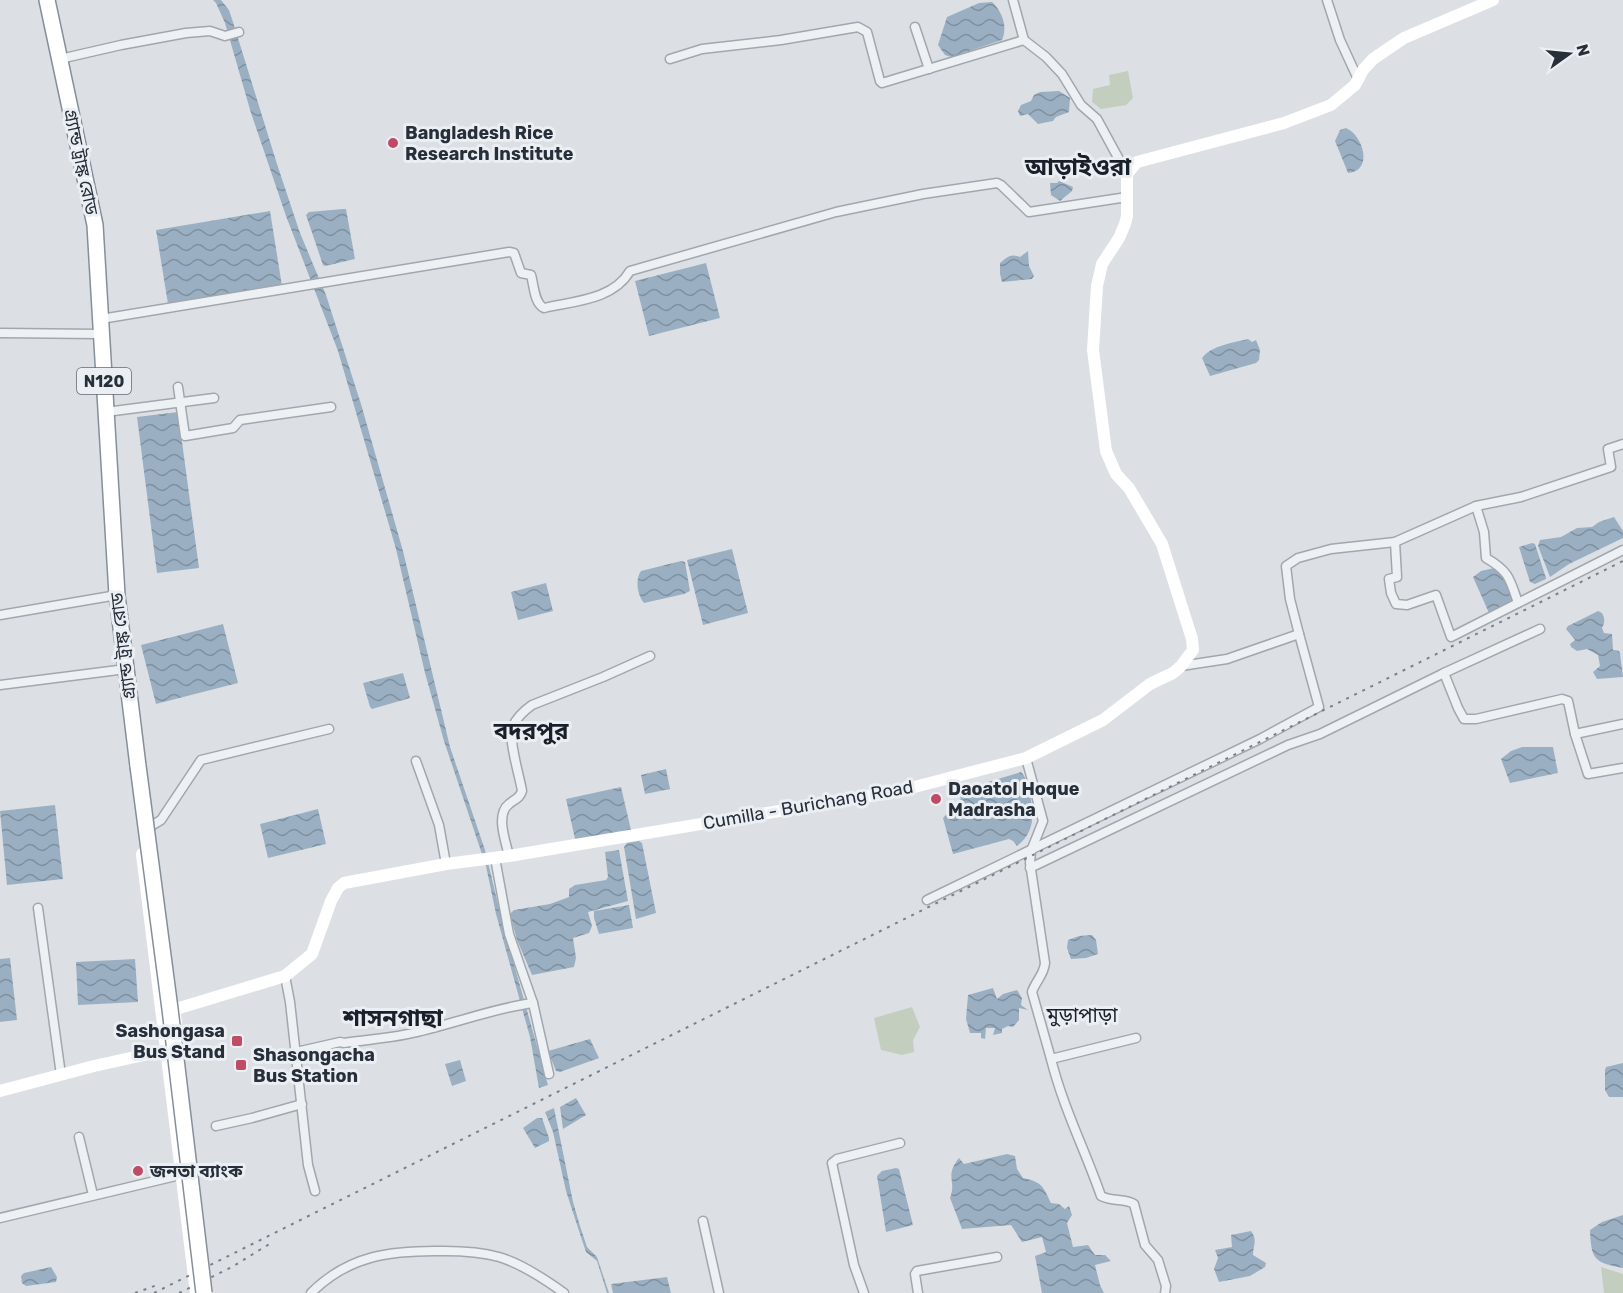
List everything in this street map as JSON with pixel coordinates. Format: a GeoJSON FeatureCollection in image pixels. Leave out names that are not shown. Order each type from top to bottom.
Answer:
{"type":"FeatureCollection","features":[{"type":"Feature","properties":{"kind":"highway","name":"গ্র্যান্ড ট্রাঙ্ক রোড"},"geometry":{"type":"LineString","coordinates":[[47,0],[94,225],[117,595],[204,1293]]}},
{"type":"Feature","properties":{"kind":"main road"},"geometry":{"type":"LineString","coordinates":[[1181,666],[1193,650],[1192,639],[1162,544],[1129,488],[1116,474],[1106,451],[1093,350],[1097,286],[1102,264],[1125,224],[1127,174],[1137,162],[1284,123],[1331,105],[1355,85],[1363,70],[1373,59],[1404,38],[1493,0]]}},
{"type":"Feature","properties":{"kind":"main road","name":"Cumilla - Burichang Road"},"geometry":{"type":"LineString","coordinates":[[176,1009],[285,976],[313,952],[331,901],[341,885],[446,864],[509,856],[899,791],[1026,758],[1103,720],[1150,684],[1173,673],[1181,666]]}},
{"type":"Feature","properties":{"kind":"main road"},"geometry":{"type":"LineString","coordinates":[[132,718],[146,786],[176,1009],[201,1241],[209,1293]]}},
{"type":"Feature","properties":{"kind":"main road"},"geometry":{"type":"LineString","coordinates":[[132,718],[131,757],[196,1293]]}},
{"type":"Feature","properties":{"kind":"main road"},"geometry":{"type":"LineString","coordinates":[[0,1091],[178,1047],[174,1011],[176,1009]]}},
{"type":"Feature","properties":{"kind":"street"},"geometry":{"type":"LineString","coordinates":[[1013,0],[1024,40],[1046,57],[1062,74],[1081,105],[1097,119],[1127,174]]}},
{"type":"Feature","properties":{"kind":"street"},"geometry":{"type":"LineString","coordinates":[[1327,0],[1340,40],[1358,79]]}},
{"type":"Feature","properties":{"kind":"street"},"geometry":{"type":"LineString","coordinates":[[670,59],[702,49],[781,40],[858,27],[867,32],[882,83],[1024,40]]}},
{"type":"Feature","properties":{"kind":"street"},"geometry":{"type":"LineString","coordinates":[[915,27],[929,69]]}},
{"type":"Feature","properties":{"kind":"street"},"geometry":{"type":"LineString","coordinates":[[60,60],[121,45],[186,33],[210,31],[225,36],[239,32]]}},
{"type":"Feature","properties":{"kind":"street"},"geometry":{"type":"LineString","coordinates":[[0,333],[101,326],[325,283],[509,252],[514,254],[521,273],[531,275],[538,302],[540,307],[544,308],[605,294],[619,285],[630,271],[836,212],[923,195],[997,183],[1029,212],[1126,197]]}},
{"type":"Feature","properties":{"kind":"street"},"geometry":{"type":"LineString","coordinates":[[178,387],[185,436],[232,428],[240,420],[331,407]]}},
{"type":"Feature","properties":{"kind":"street"},"geometry":{"type":"LineString","coordinates":[[106,412],[214,398]]}},
{"type":"Feature","properties":{"kind":"street"},"geometry":{"type":"LineString","coordinates":[[927,900],[1260,739],[1319,707],[1290,599],[1286,566],[1298,558],[1331,549],[1395,542],[1476,506],[1521,497],[1611,467],[1608,449],[1623,444]]}},
{"type":"Feature","properties":{"kind":"street"},"geometry":{"type":"LineString","coordinates":[[1476,506],[1484,532],[1486,558],[1502,567],[1510,576],[1518,603]]}},
{"type":"Feature","properties":{"kind":"street"},"geometry":{"type":"LineString","coordinates":[[1395,542],[1398,577],[1389,579],[1391,593],[1396,604],[1407,605],[1436,596],[1451,637],[1623,550]]}},
{"type":"Feature","properties":{"kind":"street"},"geometry":{"type":"LineString","coordinates":[[0,615],[117,595]]}},
{"type":"Feature","properties":{"kind":"street"},"geometry":{"type":"LineString","coordinates":[[1030,868],[1288,745],[1320,734],[1443,673],[1540,629]]}},
{"type":"Feature","properties":{"kind":"street"},"geometry":{"type":"LineString","coordinates":[[1181,666],[1227,659],[1299,634]]}},
{"type":"Feature","properties":{"kind":"street"},"geometry":{"type":"LineString","coordinates":[[509,856],[502,814],[507,805],[519,797],[522,791],[511,737],[512,727],[524,711],[532,705],[650,656]]}},
{"type":"Feature","properties":{"kind":"street"},"geometry":{"type":"LineString","coordinates":[[0,685],[126,669]]}},
{"type":"Feature","properties":{"kind":"street"},"geometry":{"type":"LineString","coordinates":[[1443,673],[1464,719],[1476,719],[1562,699],[1569,701],[1575,734],[1588,774],[1623,768]]}},
{"type":"Feature","properties":{"kind":"street"},"geometry":{"type":"LineString","coordinates":[[1575,734],[1623,724]]}},
{"type":"Feature","properties":{"kind":"street"},"geometry":{"type":"LineString","coordinates":[[151,826],[160,820],[201,760],[329,729]]}},
{"type":"Feature","properties":{"kind":"street"},"geometry":{"type":"LineString","coordinates":[[1026,758],[1043,821],[1031,851],[1030,868],[1045,969],[1035,983],[1032,992],[1069,1115],[1101,1196],[1109,1200],[1130,1201],[1134,1204],[1145,1245],[1158,1260],[1166,1286],[1165,1293]]}},
{"type":"Feature","properties":{"kind":"street"},"geometry":{"type":"LineString","coordinates":[[416,761],[439,825],[446,864]]}},
{"type":"Feature","properties":{"kind":"street"},"geometry":{"type":"LineString","coordinates":[[495,858],[509,934],[549,1074]]}},
{"type":"Feature","properties":{"kind":"street"},"geometry":{"type":"LineString","coordinates":[[38,908],[61,1075]]}},
{"type":"Feature","properties":{"kind":"street"},"geometry":{"type":"LineString","coordinates":[[285,976],[290,1002],[308,1165],[315,1191]]}},
{"type":"Feature","properties":{"kind":"street"},"geometry":{"type":"LineString","coordinates":[[296,1052],[340,1042],[372,1038],[386,1039],[420,1032],[486,1012],[530,1003]]}},
{"type":"Feature","properties":{"kind":"street"},"geometry":{"type":"LineString","coordinates":[[1051,1059],[1136,1038]]}},
{"type":"Feature","properties":{"kind":"street"},"geometry":{"type":"LineString","coordinates":[[216,1125],[302,1104]]}},
{"type":"Feature","properties":{"kind":"street"},"geometry":{"type":"LineString","coordinates":[[79,1137],[93,1195]]}},
{"type":"Feature","properties":{"kind":"street"},"geometry":{"type":"LineString","coordinates":[[864,1293],[854,1265],[832,1163],[837,1159],[900,1143]]}},
{"type":"Feature","properties":{"kind":"street"},"geometry":{"type":"LineString","coordinates":[[0,1218],[180,1175]]}},
{"type":"Feature","properties":{"kind":"street"},"geometry":{"type":"LineString","coordinates":[[703,1221],[719,1293]]}},
{"type":"Feature","properties":{"kind":"street"},"geometry":{"type":"LineString","coordinates":[[311,1293],[336,1273],[369,1257],[391,1252],[430,1251],[486,1254],[502,1258],[564,1293]]}},
{"type":"Feature","properties":{"kind":"street"},"geometry":{"type":"LineString","coordinates":[[918,1293],[915,1274],[917,1271],[997,1257]]}},
{"type":"Feature","properties":{"kind":"green space"},"geometry":{"type":"Polygon","coordinates":[[[1128,71],[1133,98],[1126,105],[1101,109],[1092,102],[1093,89],[1110,85],[1109,75],[1128,71]]]}},
{"type":"Feature","properties":{"kind":"green space"},"geometry":{"type":"Polygon","coordinates":[[[912,1007],[920,1027],[913,1040],[914,1052],[902,1055],[881,1050],[874,1018],[912,1007]]]}},
{"type":"Feature","properties":{"kind":"green space"},"geometry":{"type":"Polygon","coordinates":[[[1601,1267],[1623,1274],[1623,1293],[1604,1293],[1601,1267]]]}},
{"type":"Feature","properties":{"kind":"water"},"geometry":{"type":"Polygon","coordinates":[[[213,0],[221,0],[229,10],[300,233],[326,295],[361,404],[403,551],[450,747],[485,850],[504,929],[548,1085],[539,1088],[530,1037],[496,914],[486,866],[444,741],[425,673],[396,549],[338,351],[286,216],[251,113],[225,23],[213,0]]]}},
{"type":"Feature","properties":{"kind":"water"},"geometry":{"type":"Polygon","coordinates":[[[992,2],[999,10],[1003,20],[1002,40],[951,57],[945,55],[938,45],[947,17],[979,3],[992,2]]]}},
{"type":"Feature","properties":{"kind":"water"},"geometry":{"type":"Polygon","coordinates":[[[1059,91],[1070,98],[1069,112],[1056,117],[1053,121],[1038,124],[1028,114],[1020,116],[1018,111],[1021,105],[1031,101],[1034,95],[1040,92],[1059,91]]]}},
{"type":"Feature","properties":{"kind":"water"},"geometry":{"type":"Polygon","coordinates":[[[1346,128],[1357,138],[1363,152],[1361,166],[1356,171],[1348,173],[1335,141],[1340,130],[1346,128]]]}},
{"type":"Feature","properties":{"kind":"water"},"geometry":{"type":"Polygon","coordinates":[[[1059,181],[1073,187],[1072,191],[1060,201],[1051,195],[1050,183],[1059,181]]]}},
{"type":"Feature","properties":{"kind":"water"},"geometry":{"type":"Polygon","coordinates":[[[346,209],[355,259],[325,266],[306,215],[309,212],[346,209]]]}},
{"type":"Feature","properties":{"kind":"water"},"geometry":{"type":"Polygon","coordinates":[[[270,211],[282,286],[168,304],[156,230],[270,211]]]}},
{"type":"Feature","properties":{"kind":"water"},"geometry":{"type":"Polygon","coordinates":[[[1028,251],[1029,266],[1034,276],[1032,279],[1002,282],[1000,263],[1009,256],[1020,257],[1028,251]]]}},
{"type":"Feature","properties":{"kind":"water"},"geometry":{"type":"Polygon","coordinates":[[[706,263],[720,318],[649,336],[635,281],[706,263]]]}},
{"type":"Feature","properties":{"kind":"water"},"geometry":{"type":"Polygon","coordinates":[[[1248,339],[1252,342],[1256,340],[1260,350],[1259,360],[1256,363],[1210,376],[1202,358],[1206,354],[1223,345],[1248,339]]]}},
{"type":"Feature","properties":{"kind":"water"},"geometry":{"type":"Polygon","coordinates":[[[178,412],[199,568],[157,573],[137,417],[178,412]]]}},
{"type":"Feature","properties":{"kind":"water"},"geometry":{"type":"Polygon","coordinates":[[[1614,517],[1623,531],[1623,538],[1569,564],[1550,577],[1538,546],[1540,540],[1561,537],[1577,528],[1592,527],[1614,517]]]}},
{"type":"Feature","properties":{"kind":"water"},"geometry":{"type":"Polygon","coordinates":[[[1535,544],[1546,578],[1535,584],[1530,582],[1519,547],[1535,544]]]}},
{"type":"Feature","properties":{"kind":"water"},"geometry":{"type":"Polygon","coordinates":[[[732,549],[748,613],[703,625],[687,560],[732,549]]]}},
{"type":"Feature","properties":{"kind":"water"},"geometry":{"type":"Polygon","coordinates":[[[685,562],[690,591],[644,603],[638,587],[641,571],[685,562]]]}},
{"type":"Feature","properties":{"kind":"water"},"geometry":{"type":"Polygon","coordinates":[[[1494,568],[1505,575],[1513,600],[1489,613],[1473,577],[1481,571],[1494,568]]]}},
{"type":"Feature","properties":{"kind":"water"},"geometry":{"type":"Polygon","coordinates":[[[546,583],[553,611],[518,620],[511,592],[546,583]]]}},
{"type":"Feature","properties":{"kind":"water"},"geometry":{"type":"Polygon","coordinates":[[[1598,611],[1604,617],[1602,628],[1604,633],[1612,634],[1613,650],[1620,653],[1623,677],[1597,679],[1593,672],[1600,666],[1598,655],[1587,649],[1577,651],[1571,647],[1570,644],[1575,640],[1566,629],[1568,626],[1598,611]]]}},
{"type":"Feature","properties":{"kind":"water"},"geometry":{"type":"Polygon","coordinates":[[[223,624],[238,683],[156,704],[141,645],[223,624]]]}},
{"type":"Feature","properties":{"kind":"water"},"geometry":{"type":"Polygon","coordinates":[[[403,673],[410,698],[372,709],[363,683],[403,673]]]}},
{"type":"Feature","properties":{"kind":"water"},"geometry":{"type":"Polygon","coordinates":[[[1522,747],[1553,747],[1558,773],[1510,783],[1501,759],[1511,751],[1522,747]]]}},
{"type":"Feature","properties":{"kind":"water"},"geometry":{"type":"Polygon","coordinates":[[[666,769],[670,789],[645,794],[641,775],[666,769]]]}},
{"type":"Feature","properties":{"kind":"water"},"geometry":{"type":"Polygon","coordinates":[[[1021,772],[1029,790],[1032,806],[1032,821],[1028,834],[1017,846],[1009,839],[953,854],[943,818],[951,810],[960,806],[961,790],[1021,772]]]}},
{"type":"Feature","properties":{"kind":"water"},"geometry":{"type":"Polygon","coordinates":[[[621,787],[631,830],[576,843],[566,799],[621,787]]]}},
{"type":"Feature","properties":{"kind":"water"},"geometry":{"type":"Polygon","coordinates":[[[55,805],[63,879],[7,885],[0,811],[55,805]]]}},
{"type":"Feature","properties":{"kind":"water"},"geometry":{"type":"Polygon","coordinates":[[[318,809],[326,844],[268,858],[260,824],[318,809]]]}},
{"type":"Feature","properties":{"kind":"water"},"geometry":{"type":"Polygon","coordinates":[[[639,841],[642,843],[656,913],[636,919],[624,847],[627,843],[639,841]]]}},
{"type":"Feature","properties":{"kind":"water"},"geometry":{"type":"Polygon","coordinates":[[[619,850],[628,901],[588,912],[592,926],[589,933],[573,938],[576,958],[574,967],[532,975],[517,940],[510,914],[514,910],[550,904],[569,897],[569,889],[575,885],[606,880],[608,877],[605,852],[619,850]]]}},
{"type":"Feature","properties":{"kind":"water"},"geometry":{"type":"Polygon","coordinates":[[[629,905],[633,928],[599,934],[594,911],[629,905]]]}},
{"type":"Feature","properties":{"kind":"water"},"geometry":{"type":"Polygon","coordinates":[[[1092,935],[1096,940],[1098,954],[1071,959],[1067,948],[1068,940],[1092,935]]]}},
{"type":"Feature","properties":{"kind":"water"},"geometry":{"type":"Polygon","coordinates":[[[10,958],[17,1020],[0,1022],[0,959],[10,958]]]}},
{"type":"Feature","properties":{"kind":"water"},"geometry":{"type":"Polygon","coordinates":[[[135,959],[138,1002],[78,1005],[76,962],[135,959]]]}},
{"type":"Feature","properties":{"kind":"water"},"geometry":{"type":"Polygon","coordinates":[[[993,988],[997,999],[1003,994],[1017,990],[1022,998],[1021,1005],[1028,1010],[1019,1008],[1019,1020],[1013,1027],[1008,1026],[1002,1029],[1002,1033],[993,1035],[995,1028],[986,1028],[985,1039],[981,1038],[981,1033],[970,1033],[966,1019],[968,995],[993,988]]]}},
{"type":"Feature","properties":{"kind":"water"},"geometry":{"type":"Polygon","coordinates":[[[590,1039],[599,1058],[560,1072],[556,1071],[548,1051],[590,1039]]]}},
{"type":"Feature","properties":{"kind":"water"},"geometry":{"type":"Polygon","coordinates":[[[460,1060],[466,1081],[452,1086],[445,1064],[460,1060]]]}},
{"type":"Feature","properties":{"kind":"water"},"geometry":{"type":"Polygon","coordinates":[[[1623,1063],[1623,1097],[1609,1097],[1605,1090],[1606,1067],[1623,1063]]]}},
{"type":"Feature","properties":{"kind":"water"},"geometry":{"type":"Polygon","coordinates":[[[576,1098],[586,1115],[563,1129],[560,1107],[576,1098]]]}},
{"type":"Feature","properties":{"kind":"water"},"geometry":{"type":"Polygon","coordinates":[[[554,1108],[580,1226],[587,1247],[597,1257],[609,1293],[607,1293],[597,1261],[586,1252],[566,1191],[553,1132],[545,1112],[554,1108]]]}},
{"type":"Feature","properties":{"kind":"water"},"geometry":{"type":"Polygon","coordinates":[[[537,1118],[542,1118],[549,1141],[535,1148],[523,1128],[537,1118]]]}},
{"type":"Feature","properties":{"kind":"water"},"geometry":{"type":"Polygon","coordinates":[[[1007,1154],[1015,1156],[1017,1169],[1023,1178],[1041,1186],[1051,1203],[1059,1204],[1065,1209],[1069,1206],[1072,1215],[1067,1223],[1073,1247],[1088,1245],[1095,1255],[1105,1255],[1111,1261],[1095,1265],[1104,1293],[1042,1293],[1035,1256],[1046,1252],[1042,1237],[1022,1242],[1011,1225],[962,1229],[950,1198],[951,1174],[955,1164],[959,1158],[964,1164],[1007,1154]]]}},
{"type":"Feature","properties":{"kind":"water"},"geometry":{"type":"Polygon","coordinates":[[[899,1169],[913,1225],[886,1232],[877,1176],[882,1171],[899,1169]]]}},
{"type":"Feature","properties":{"kind":"water"},"geometry":{"type":"Polygon","coordinates":[[[1623,1215],[1623,1268],[1606,1264],[1596,1258],[1593,1253],[1590,1230],[1602,1222],[1623,1215]]]}},
{"type":"Feature","properties":{"kind":"water"},"geometry":{"type":"Polygon","coordinates":[[[1251,1231],[1255,1240],[1253,1255],[1266,1263],[1265,1267],[1250,1276],[1219,1282],[1214,1269],[1218,1258],[1215,1250],[1232,1247],[1231,1235],[1251,1231]]]}},
{"type":"Feature","properties":{"kind":"water"},"geometry":{"type":"Polygon","coordinates":[[[51,1267],[57,1277],[56,1282],[26,1286],[22,1283],[21,1276],[24,1273],[51,1267]]]}},
{"type":"Feature","properties":{"kind":"water"},"geometry":{"type":"Polygon","coordinates":[[[667,1277],[671,1293],[613,1293],[611,1284],[667,1277]]]}},
{"type":"Feature","properties":{"kind":"railway"},"geometry":{"type":"LineString","coordinates":[[154,1293],[1623,561]]}},
{"type":"Feature","properties":{"kind":"railway"},"geometry":{"type":"LineString","coordinates":[[179,1293],[232,1267],[271,1243]]}},
{"type":"Feature","properties":{"kind":"railway"},"geometry":{"type":"LineString","coordinates":[[135,1293],[160,1284]]}},
{"type":"Feature","properties":{"kind":"place","name":"Bangladesh Rice Research Institute"},"geometry":{"type":"Point","coordinates":[393,143]}},
{"type":"Feature","properties":{"kind":"place","name":"Daoatol Hoque Madrasha"},"geometry":{"type":"Point","coordinates":[936,799]}},
{"type":"Feature","properties":{"kind":"place","name":"Sashongasa Bus Stand"},"geometry":{"type":"Point","coordinates":[237,1041]}},
{"type":"Feature","properties":{"kind":"place","name":"Shasongacha Bus Station"},"geometry":{"type":"Point","coordinates":[241,1065]}},
{"type":"Feature","properties":{"kind":"place","name":"জনতা ব্যাংক"},"geometry":{"type":"Point","coordinates":[138,1171]}},
{"type":"Feature","properties":{"kind":"district","name":"আড়াইওরা"},"geometry":{"type":"Point","coordinates":[1078,167]}},
{"type":"Feature","properties":{"kind":"district","name":"বদরপুর"},"geometry":{"type":"Point","coordinates":[531,731]}},
{"type":"Feature","properties":{"kind":"district","name":"মুড়াপাড়া"},"geometry":{"type":"Point","coordinates":[1082,1015]}},
{"type":"Feature","properties":{"kind":"district","name":"শাসনগাছা"},"geometry":{"type":"Point","coordinates":[393,1018]}}]}
